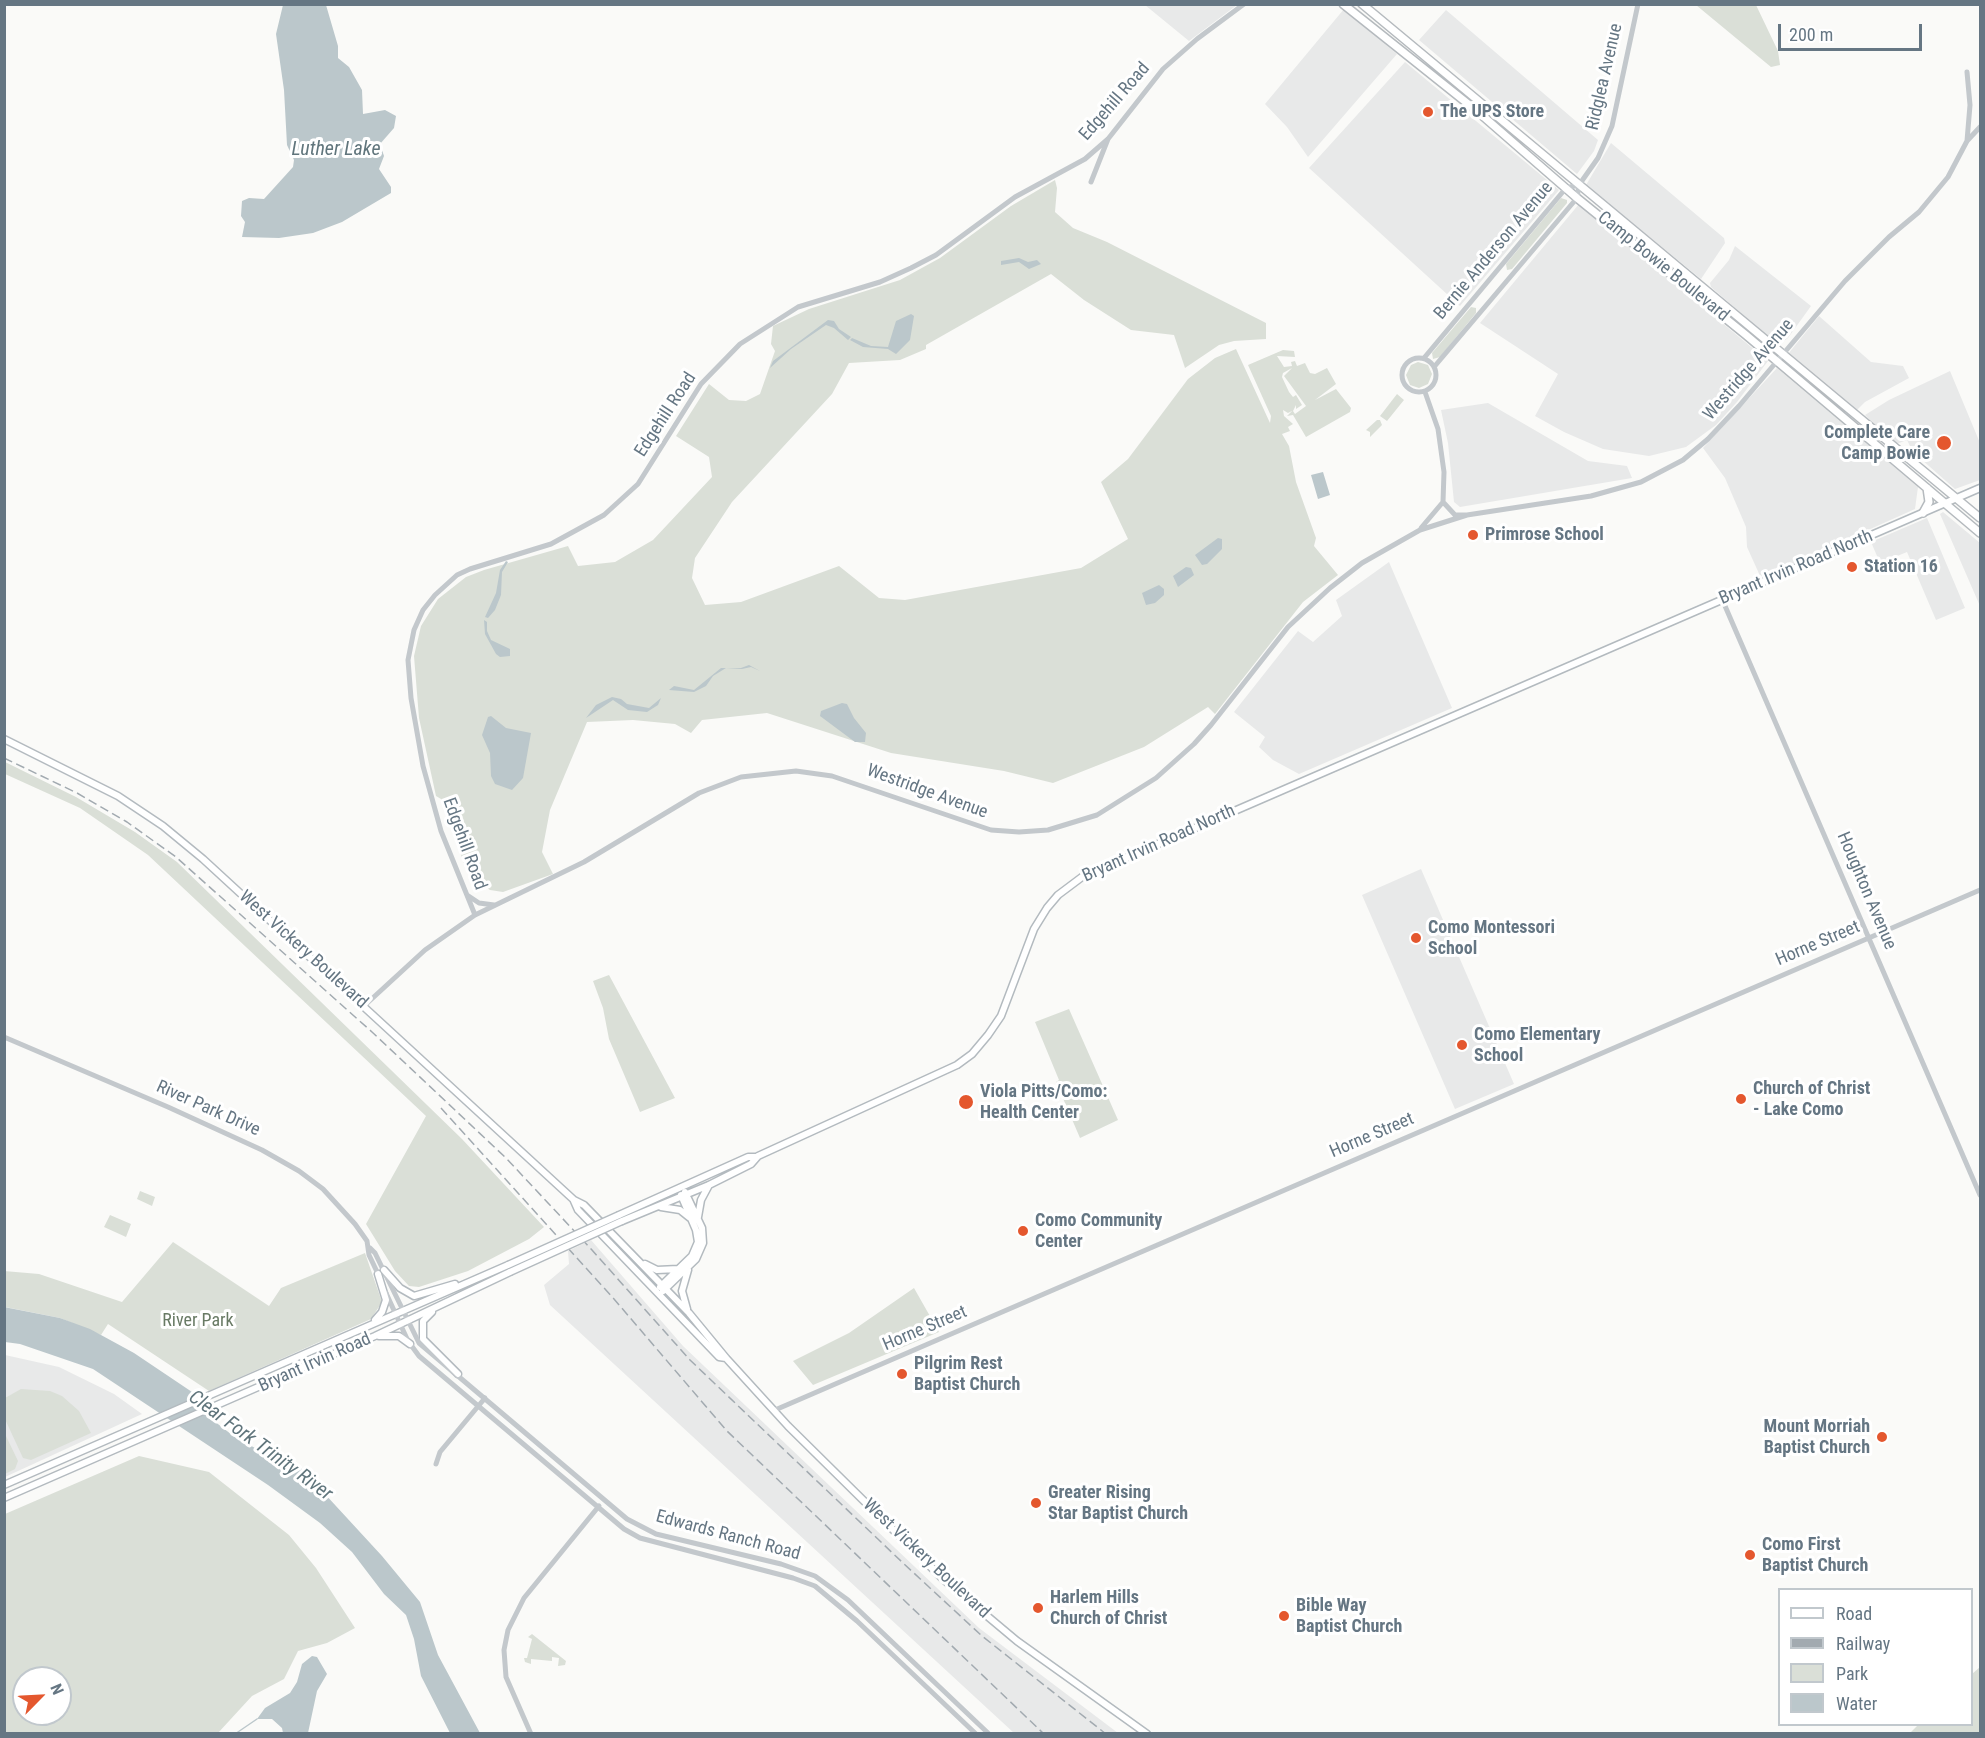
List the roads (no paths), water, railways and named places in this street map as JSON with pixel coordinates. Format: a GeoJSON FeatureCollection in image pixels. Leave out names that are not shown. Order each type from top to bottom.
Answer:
{"type":"FeatureCollection","features":[{"type":"Feature","properties":{"kind":"main road","name":"Camp Bowie Boulevard"},"geometry":{"type":"LineString","coordinates":[[1343,4],[1477,111],[1577,198],[1777,361],[1980,533]]}},
{"type":"Feature","properties":{"kind":"main road","name":"Camp Bowie Boulevard"},"geometry":{"type":"LineString","coordinates":[[1362,4],[1980,518]]}},
{"type":"Feature","properties":{"kind":"main road"},"geometry":{"type":"LineString","coordinates":[[1477,111],[1498,125],[1504,122]]}},
{"type":"Feature","properties":{"kind":"main road"},"geometry":{"type":"LineString","coordinates":[[1923,513],[1929,502],[1928,488]]}},
{"type":"Feature","properties":{"kind":"main road","name":"Bryant Irvin Road North"},"geometry":{"type":"LineString","coordinates":[[621,1218],[748,1157],[757,1157],[943,1073],[972,1054],[1000,1016],[1040,918],[1058,895],[1082,876],[1980,488]]}},
{"type":"Feature","properties":{"kind":"main road","name":"West Vickery Boulevard"},"geometry":{"type":"LineString","coordinates":[[4,739],[99,786],[163,826],[203,859],[574,1200],[584,1205],[626,1248],[719,1357],[726,1358]]}},
{"type":"Feature","properties":{"kind":"main road","name":"Bryant Irvin Road North"},"geometry":{"type":"LineString","coordinates":[[621,1218],[658,1207],[709,1185],[751,1164],[757,1157]]}},
{"type":"Feature","properties":{"kind":"main road"},"geometry":{"type":"LineString","coordinates":[[661,1289],[697,1246],[695,1221],[701,1200],[709,1185]]}},
{"type":"Feature","properties":{"kind":"main road"},"geometry":{"type":"LineString","coordinates":[[681,1188],[703,1243],[689,1266],[682,1291],[689,1313]]}},
{"type":"Feature","properties":{"kind":"main road","name":"West Vickery Boulevard"},"geometry":{"type":"LineString","coordinates":[[574,1200],[578,1210],[689,1313],[726,1358],[836,1475],[963,1597],[1017,1641],[1148,1734]]}},
{"type":"Feature","properties":{"kind":"main road"},"geometry":{"type":"LineString","coordinates":[[658,1207],[680,1210],[695,1221]]}},
{"type":"Feature","properties":{"kind":"main road","name":"Bryant Irvin Road"},"geometry":{"type":"LineString","coordinates":[[4,1498],[375,1336],[407,1319],[438,1307],[509,1268],[621,1218]]}},
{"type":"Feature","properties":{"kind":"main road"},"geometry":{"type":"LineString","coordinates":[[626,1248],[642,1262],[657,1270],[679,1269]]}},
{"type":"Feature","properties":{"kind":"main road"},"geometry":{"type":"LineString","coordinates":[[661,1289],[689,1266]]}},
{"type":"Feature","properties":{"kind":"main road","name":"Bryant Irvin Road"},"geometry":{"type":"LineString","coordinates":[[4,1485],[462,1283],[509,1268]]}},
{"type":"Feature","properties":{"kind":"main road"},"geometry":{"type":"LineString","coordinates":[[381,1272],[414,1296],[462,1283]]}},
{"type":"Feature","properties":{"kind":"main road"},"geometry":{"type":"LineString","coordinates":[[372,1323],[385,1305],[381,1272]]}},
{"type":"Feature","properties":{"kind":"main road"},"geometry":{"type":"LineString","coordinates":[[438,1307],[423,1321],[423,1339],[458,1374]]}},
{"type":"Feature","properties":{"kind":"main road"},"geometry":{"type":"LineString","coordinates":[[375,1336],[399,1336],[410,1344]]}},
{"type":"Feature","properties":{"kind":"street","name":"Edgehill Road"},"geometry":{"type":"LineString","coordinates":[[475,915],[441,831],[423,766],[408,673],[414,630],[423,610],[435,595],[457,575],[551,544],[604,515],[638,484],[701,384],[740,344],[758,330],[798,307],[880,282],[936,255],[1015,197],[1085,159],[1108,139],[1163,69],[1197,39],[1244,4]]}},
{"type":"Feature","properties":{"kind":"street","name":"Ridglea Avenue"},"geometry":{"type":"LineString","coordinates":[[1579,185],[1598,158],[1612,126],[1638,4]]}},
{"type":"Feature","properties":{"kind":"street"},"geometry":{"type":"LineString","coordinates":[[1967,72],[1970,105],[1967,141]]}},
{"type":"Feature","properties":{"kind":"street","name":"Westridge Avenue"},"geometry":{"type":"LineString","coordinates":[[364,1006],[424,950],[475,915],[584,862],[699,792],[717,785],[766,773],[808,772],[850,780],[958,821],[991,830],[1019,832],[1048,830],[1083,821],[1108,810],[1156,778],[1194,744],[1288,627],[1314,600],[1362,563],[1420,530],[1467,515],[1622,489],[1655,476],[1683,460],[1708,439],[1845,281],[1889,237],[1919,212],[1948,177],[1967,141],[1980,127]]}},
{"type":"Feature","properties":{"kind":"street"},"geometry":{"type":"LineString","coordinates":[[1091,182],[1108,139]]}},
{"type":"Feature","properties":{"kind":"street","name":"Bernie Anderson Avenue"},"geometry":{"type":"LineString","coordinates":[[1424,358],[1566,188],[1579,185],[1577,198],[1434,367]]}},
{"type":"Feature","properties":{"kind":"street"},"geometry":{"type":"LineString","coordinates":[[1424,358],[1434,367],[1436,381],[1425,392],[1410,389],[1404,383],[1402,373],[1410,360],[1424,358]]}},
{"type":"Feature","properties":{"kind":"street"},"geometry":{"type":"LineString","coordinates":[[1420,530],[1443,502],[1442,444],[1425,392]]}},
{"type":"Feature","properties":{"kind":"street"},"geometry":{"type":"LineString","coordinates":[[1443,502],[1455,515],[1467,515]]}},
{"type":"Feature","properties":{"kind":"street","name":"Houghton Avenue"},"geometry":{"type":"LineString","coordinates":[[1722,599],[1980,1195]]}},
{"type":"Feature","properties":{"kind":"street","name":"Horne Street"},"geometry":{"type":"LineString","coordinates":[[775,1410],[1980,890]]}},
{"type":"Feature","properties":{"kind":"street"},"geometry":{"type":"LineString","coordinates":[[465,893],[480,903],[495,905]]}},
{"type":"Feature","properties":{"kind":"street","name":"River Park Drive"},"geometry":{"type":"LineString","coordinates":[[4,1037],[168,1107],[282,1161],[323,1190],[355,1224],[369,1248],[375,1253],[399,1323]]}},
{"type":"Feature","properties":{"kind":"street","name":"River Park Drive"},"geometry":{"type":"LineString","coordinates":[[381,1272],[407,1319]]}},
{"type":"Feature","properties":{"kind":"street","name":"Edwards Ranch Road"},"geometry":{"type":"LineString","coordinates":[[407,1319],[419,1343],[627,1519],[656,1534],[815,1576],[848,1600],[989,1734]]}},
{"type":"Feature","properties":{"kind":"street","name":"Edwards Ranch Road"},"geometry":{"type":"LineString","coordinates":[[399,1323],[410,1344],[424,1360],[598,1507],[640,1538],[674,1549],[793,1578],[815,1587],[841,1608],[975,1734]]}},
{"type":"Feature","properties":{"kind":"street"},"geometry":{"type":"LineString","coordinates":[[436,1464],[440,1452],[485,1398]]}},
{"type":"Feature","properties":{"kind":"street"},"geometry":{"type":"LineString","coordinates":[[515,1438],[534,1448],[541,1448]]}},
{"type":"Feature","properties":{"kind":"street"},"geometry":{"type":"LineString","coordinates":[[531,1734],[506,1677],[504,1650],[508,1630],[524,1598],[605,1500]]}},
{"type":"Feature","properties":{"kind":"street"},"geometry":{"type":"LineString","coordinates":[[674,1549],[676,1539]]}},
{"type":"Feature","properties":{"kind":"street"},"geometry":{"type":"LineString","coordinates":[[841,1608],[848,1600]]}},
{"type":"Feature","properties":{"kind":"water","name":"Luther Lake"},"geometry":{"type":"Polygon","coordinates":[[[283,5],[326,5],[338,46],[338,58],[349,67],[362,90],[363,114],[385,110],[396,116],[394,128],[380,144],[384,156],[379,169],[391,187],[391,193],[342,222],[313,233],[279,238],[242,237],[245,222],[241,216],[242,201],[249,198],[264,199],[293,167],[294,160],[287,145],[284,90],[276,34],[283,5]]]}},
{"type":"Feature","properties":{"kind":"water"},"geometry":{"type":"Polygon","coordinates":[[[1019,258],[1028,262],[1037,260],[1041,264],[1029,269],[1019,262],[1001,265],[1001,261],[1019,258]]]}},
{"type":"Feature","properties":{"kind":"water"},"geometry":{"type":"Polygon","coordinates":[[[911,314],[914,316],[910,340],[896,354],[888,349],[863,347],[850,340],[852,338],[871,346],[888,347],[896,321],[911,314]]]}},
{"type":"Feature","properties":{"kind":"water"},"geometry":{"type":"Polygon","coordinates":[[[828,320],[834,321],[839,329],[851,337],[848,340],[834,328],[826,325],[791,349],[770,368],[773,361],[828,320]]]}},
{"type":"Feature","properties":{"kind":"water"},"geometry":{"type":"Polygon","coordinates":[[[1323,472],[1330,495],[1318,499],[1311,475],[1323,472]]]}},
{"type":"Feature","properties":{"kind":"water"},"geometry":{"type":"Polygon","coordinates":[[[1218,538],[1222,539],[1222,549],[1207,564],[1202,565],[1195,555],[1218,538]]]}},
{"type":"Feature","properties":{"kind":"water"},"geometry":{"type":"Polygon","coordinates":[[[506,561],[508,562],[502,572],[501,595],[495,610],[488,618],[485,617],[496,593],[500,570],[506,561]]]}},
{"type":"Feature","properties":{"kind":"water"},"geometry":{"type":"Polygon","coordinates":[[[1186,567],[1191,568],[1194,575],[1178,587],[1173,576],[1186,567]]]}},
{"type":"Feature","properties":{"kind":"water"},"geometry":{"type":"Polygon","coordinates":[[[1159,585],[1164,589],[1164,595],[1155,603],[1146,605],[1142,593],[1159,585]]]}},
{"type":"Feature","properties":{"kind":"water"},"geometry":{"type":"Polygon","coordinates":[[[484,620],[487,622],[487,631],[491,640],[510,649],[510,656],[500,657],[496,654],[485,634],[484,620]]]}},
{"type":"Feature","properties":{"kind":"water"},"geometry":{"type":"Polygon","coordinates":[[[749,665],[760,671],[751,667],[742,669],[726,668],[741,668],[749,665]]]}},
{"type":"Feature","properties":{"kind":"water"},"geometry":{"type":"Polygon","coordinates":[[[721,668],[726,668],[713,676],[706,686],[694,692],[669,690],[674,686],[694,690],[721,668]]]}},
{"type":"Feature","properties":{"kind":"water"},"geometry":{"type":"Polygon","coordinates":[[[612,697],[621,699],[627,704],[649,708],[661,698],[658,705],[647,712],[628,710],[613,700],[586,718],[596,705],[612,697]]]}},
{"type":"Feature","properties":{"kind":"water"},"geometry":{"type":"Polygon","coordinates":[[[842,703],[847,704],[854,718],[866,733],[865,742],[855,742],[820,716],[821,711],[842,703]]]}},
{"type":"Feature","properties":{"kind":"water"},"geometry":{"type":"Polygon","coordinates":[[[491,716],[506,728],[531,733],[523,778],[512,790],[495,784],[491,776],[490,753],[482,735],[488,717],[491,716]]]}},
{"type":"Feature","properties":{"kind":"water"},"geometry":{"type":"Polygon","coordinates":[[[4,1307],[60,1318],[90,1329],[134,1353],[198,1396],[205,1414],[236,1438],[280,1461],[301,1468],[382,1556],[420,1602],[438,1655],[480,1733],[450,1733],[421,1676],[414,1639],[406,1615],[384,1594],[352,1552],[320,1523],[268,1485],[93,1369],[20,1344],[5,1342],[4,1307]]]}},
{"type":"Feature","properties":{"kind":"water"},"geometry":{"type":"Polygon","coordinates":[[[312,1656],[317,1657],[327,1674],[317,1691],[308,1733],[283,1733],[282,1728],[272,1719],[257,1719],[265,1708],[290,1693],[297,1682],[302,1664],[312,1656]]]}},
{"type":"Feature","properties":{"kind":"waterway"},"geometry":{"type":"LineString","coordinates":[[235,1734],[257,1719]]}},
{"type":"Feature","properties":{"kind":"railway"},"geometry":{"type":"LineString","coordinates":[[4,758],[77,793],[127,822],[176,857],[372,1032],[506,1158],[690,1360],[903,1563],[982,1636],[1106,1734]]}},
{"type":"Feature","properties":{"kind":"railway"},"geometry":{"type":"LineString","coordinates":[[441,1108],[614,1299],[727,1431],[1044,1734]]}},
{"type":"Feature","properties":{"kind":"place","name":"The UPS Store"},"geometry":{"type":"Point","coordinates":[1428,112]}},
{"type":"Feature","properties":{"kind":"place","name":"Complete Care Camp Bowie"},"geometry":{"type":"Point","coordinates":[1944,443]}},
{"type":"Feature","properties":{"kind":"place","name":"Primrose School"},"geometry":{"type":"Point","coordinates":[1473,535]}},
{"type":"Feature","properties":{"kind":"place","name":"Station 16"},"geometry":{"type":"Point","coordinates":[1852,567]}},
{"type":"Feature","properties":{"kind":"place","name":"Como Montessori School"},"geometry":{"type":"Point","coordinates":[1416,938]}},
{"type":"Feature","properties":{"kind":"place","name":"Como Elementary School"},"geometry":{"type":"Point","coordinates":[1462,1045]}},
{"type":"Feature","properties":{"kind":"place","name":"Church of Christ - Lake Como"},"geometry":{"type":"Point","coordinates":[1741,1099]}},
{"type":"Feature","properties":{"kind":"place","name":"Viola Pitts/Como: Health Center"},"geometry":{"type":"Point","coordinates":[966,1102]}},
{"type":"Feature","properties":{"kind":"place","name":"Como Community Center"},"geometry":{"type":"Point","coordinates":[1023,1231]}},
{"type":"Feature","properties":{"kind":"place","name":"Pilgrim Rest Baptist Church"},"geometry":{"type":"Point","coordinates":[902,1374]}},
{"type":"Feature","properties":{"kind":"place","name":"Mount Morriah Baptist Church"},"geometry":{"type":"Point","coordinates":[1882,1437]}},
{"type":"Feature","properties":{"kind":"place","name":"Greater Rising Star Baptist Church"},"geometry":{"type":"Point","coordinates":[1036,1503]}},
{"type":"Feature","properties":{"kind":"place","name":"Como First Baptist Church"},"geometry":{"type":"Point","coordinates":[1750,1555]}},
{"type":"Feature","properties":{"kind":"place","name":"Harlem Hills Church of Christ"},"geometry":{"type":"Point","coordinates":[1038,1608]}},
{"type":"Feature","properties":{"kind":"place","name":"Bible Way Baptist Church"},"geometry":{"type":"Point","coordinates":[1284,1616]}},
{"type":"Feature","properties":{"kind":"park label","name":"River Park"},"geometry":{"type":"Point","coordinates":[198,1321]}},
{"type":"Feature","properties":{"kind":"water label","name":"Clear Fork Trinity River"},"geometry":{"type":"Point","coordinates":[260,1446]}}]}
